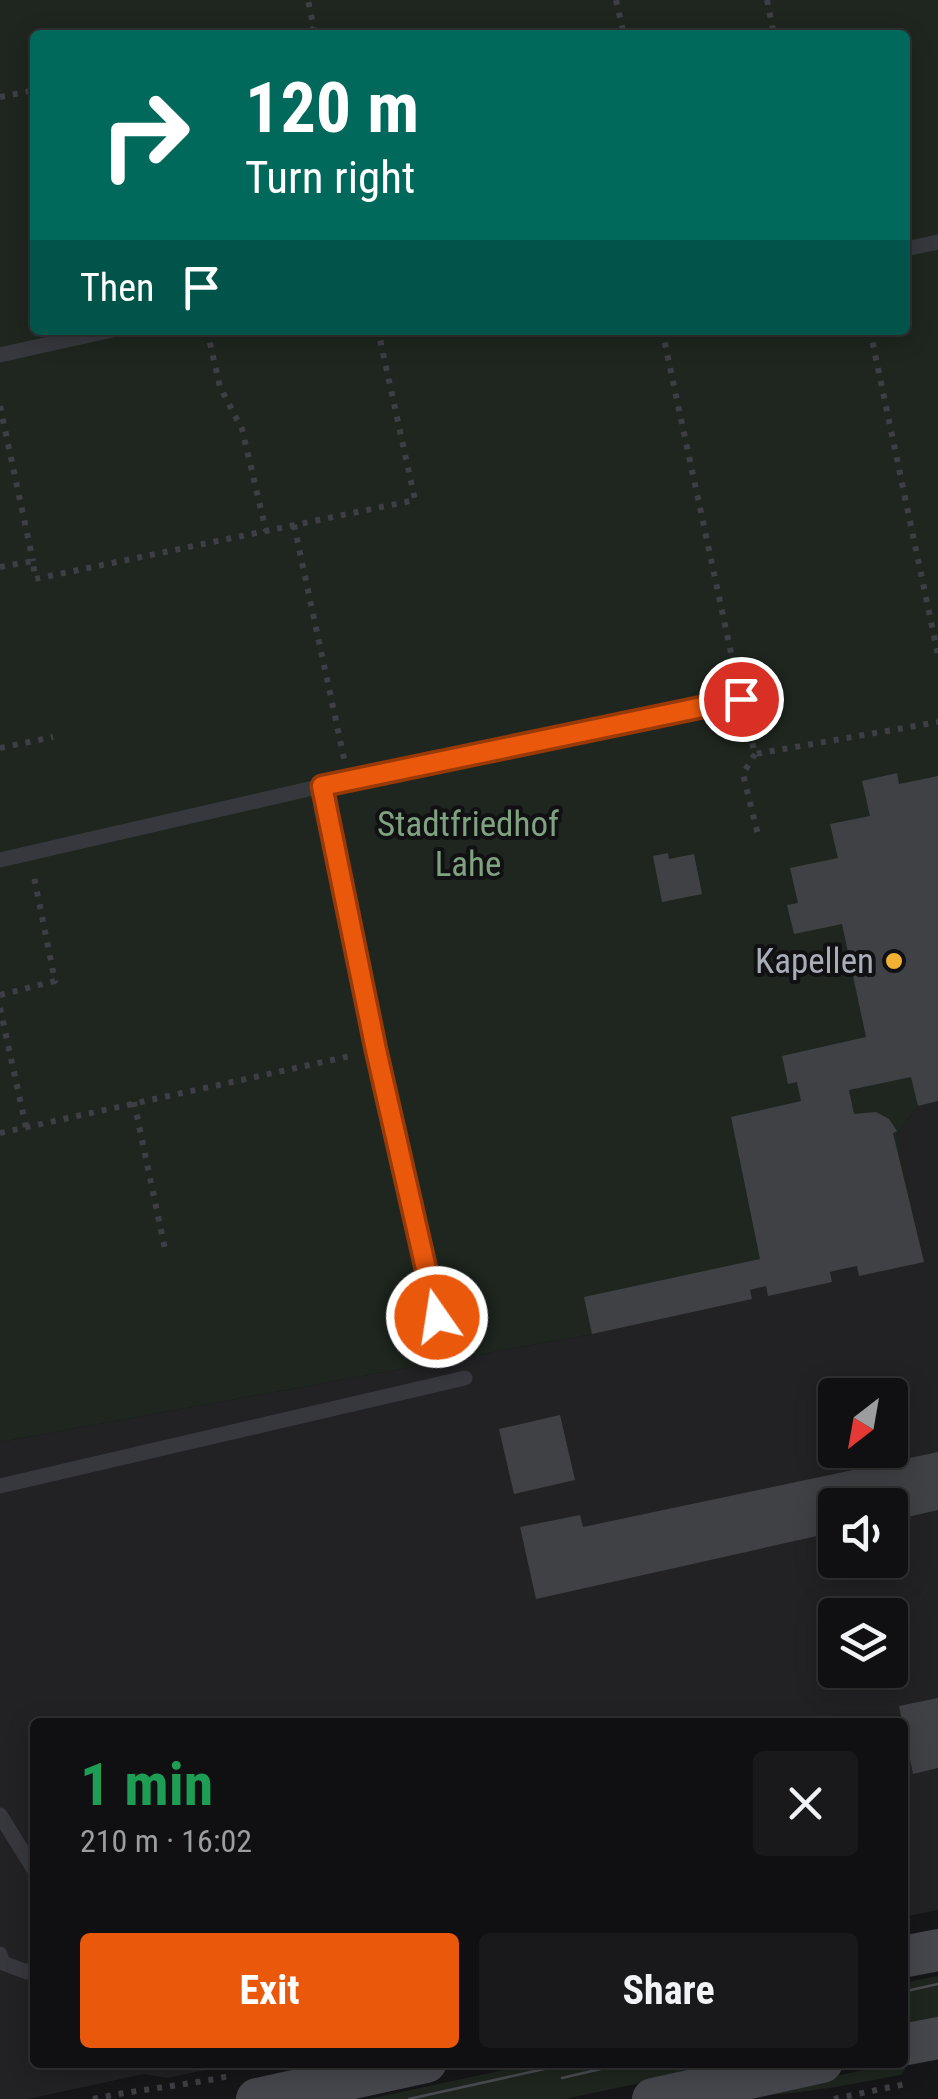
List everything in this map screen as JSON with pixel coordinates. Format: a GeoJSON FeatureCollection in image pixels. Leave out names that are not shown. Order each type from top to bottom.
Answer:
{"type":"FeatureCollection","features":[{"type":"Feature","properties":{"kind":"main road"},"geometry":{"type":"LineString","coordinates":[[908,1957],[938,1950]]}},
{"type":"Feature","properties":{"kind":"main road"},"geometry":{"type":"LineString","coordinates":[[912,2063],[938,2038]]}},
{"type":"Feature","properties":{"kind":"main road"},"geometry":{"type":"LineString","coordinates":[[247,2086],[381,2068]]}},
{"type":"Feature","properties":{"kind":"main road"},"geometry":{"type":"LineString","coordinates":[[653,2099],[795,2068]]}},
{"type":"Feature","properties":{"kind":"lane"},"geometry":{"type":"LineString","coordinates":[[910,248],[938,242]]}},
{"type":"Feature","properties":{"kind":"lane"},"geometry":{"type":"LineString","coordinates":[[0,355],[90,335]]}},
{"type":"Feature","properties":{"kind":"lane"},"geometry":{"type":"LineString","coordinates":[[0,860],[349,780],[741,699]]}},
{"type":"Feature","properties":{"kind":"lane"},"geometry":{"type":"LineString","coordinates":[[322,786],[376,1050],[437,1317]]}},
{"type":"Feature","properties":{"kind":"lane"},"geometry":{"type":"LineString","coordinates":[[0,1486],[465,1378]]}},
{"type":"Feature","properties":{"kind":"lane"},"geometry":{"type":"LineString","coordinates":[[0,1815],[30,1863]]}},
{"type":"Feature","properties":{"kind":"lane"},"geometry":{"type":"LineString","coordinates":[[0,1954],[3,1963],[30,1970]]}},
{"type":"Feature","properties":{"kind":"path"},"geometry":{"type":"LineString","coordinates":[[308,0],[314,29],[309,30]]}},
{"type":"Feature","properties":{"kind":"path"},"geometry":{"type":"LineString","coordinates":[[616,0],[623,30]]}},
{"type":"Feature","properties":{"kind":"path"},"geometry":{"type":"LineString","coordinates":[[767,0],[773,30]]}},
{"type":"Feature","properties":{"kind":"path"},"geometry":{"type":"LineString","coordinates":[[0,97],[30,91]]}},
{"type":"Feature","properties":{"kind":"path"},"geometry":{"type":"LineString","coordinates":[[208,335],[220,387],[242,430],[266,531]]}},
{"type":"Feature","properties":{"kind":"path"},"geometry":{"type":"LineString","coordinates":[[0,406],[35,579],[415,500],[379,335]]}},
{"type":"Feature","properties":{"kind":"path"},"geometry":{"type":"LineString","coordinates":[[663,335],[755,754],[743,774],[759,839]]}},
{"type":"Feature","properties":{"kind":"path"},"geometry":{"type":"LineString","coordinates":[[871,335],[938,655]]}},
{"type":"Feature","properties":{"kind":"path"},"geometry":{"type":"LineString","coordinates":[[294,525],[349,780]]}},
{"type":"Feature","properties":{"kind":"path"},"geometry":{"type":"LineString","coordinates":[[0,567],[32,560]]}},
{"type":"Feature","properties":{"kind":"path"},"geometry":{"type":"LineString","coordinates":[[755,754],[938,722]]}},
{"type":"Feature","properties":{"kind":"path"},"geometry":{"type":"LineString","coordinates":[[0,748],[53,737]]}},
{"type":"Feature","properties":{"kind":"path"},"geometry":{"type":"LineString","coordinates":[[0,996],[56,981],[30,854]]}},
{"type":"Feature","properties":{"kind":"path"},"geometry":{"type":"LineString","coordinates":[[0,1008],[26,1127]]}},
{"type":"Feature","properties":{"kind":"path"},"geometry":{"type":"LineString","coordinates":[[0,1133],[376,1050]]}},
{"type":"Feature","properties":{"kind":"path"},"geometry":{"type":"LineString","coordinates":[[134,1102],[165,1249]]}},
{"type":"Feature","properties":{"kind":"path"},"geometry":{"type":"LineString","coordinates":[[833,2099],[901,2068]]}},
{"type":"Feature","properties":{"kind":"path"},"geometry":{"type":"LineString","coordinates":[[93,2099],[148,2086],[247,2086]]}},
{"type":"Feature","properties":{"kind":"path"},"geometry":{"type":"LineString","coordinates":[[168,2089],[170,2099]]}},
{"type":"Feature","properties":{"kind":"shaded area"},"geometry":{"type":"Polygon","coordinates":[[[938,1101],[938,1910],[908,1916],[908,1718],[30,1718],[30,2068],[215,2068],[167,2078],[144,2074],[28,2099],[0,2099],[0,1442],[592,1334],[752,1298],[750,1290],[766,1286],[768,1295],[857,1266],[923,1261],[896,1135],[918,1106],[938,1101]]]}},
{"type":"Feature","properties":{"kind":"green space","name":"Stadtfriedhof Lahe"},"geometry":{"type":"Polygon","coordinates":[[[0,0],[938,0],[938,1101],[918,1106],[896,1135],[924,1262],[859,1276],[857,1266],[830,1272],[832,1282],[768,1296],[766,1286],[751,1289],[752,1299],[592,1334],[0,1442],[0,0]]]}},
{"type":"Feature","properties":{"kind":"green space"},"geometry":{"type":"Polygon","coordinates":[[[938,1976],[938,2018],[908,2025],[908,1982],[938,1976]]]}},
{"type":"Feature","properties":{"kind":"green space"},"geometry":{"type":"Polygon","coordinates":[[[514,2068],[711,2068],[565,2099],[368,2099],[514,2068]]]}},
{"type":"Feature","properties":{"kind":"green space"},"geometry":{"type":"Polygon","coordinates":[[[874,2068],[906,2068],[901,2075],[802,2092],[752,2094],[874,2068]]]}},
{"type":"Feature","properties":{"kind":"building"},"geometry":{"type":"Polygon","coordinates":[[[897,773],[899,784],[938,776],[938,1101],[918,1106],[911,1077],[849,1090],[854,1114],[876,1112],[889,1119],[897,1131],[893,1133],[924,1262],[859,1276],[857,1266],[838,1270],[830,1272],[832,1282],[768,1296],[766,1286],[750,1290],[752,1299],[592,1334],[584,1297],[760,1259],[731,1117],[801,1101],[797,1082],[788,1084],[782,1056],[866,1037],[842,924],[794,934],[787,905],[798,903],[790,868],[838,858],[830,824],[870,816],[862,781],[897,773]]]}},
{"type":"Feature","properties":{"kind":"building"},"geometry":{"type":"Polygon","coordinates":[[[668,853],[669,859],[694,854],[702,894],[662,902],[653,856],[668,853]]]}},
{"type":"Feature","properties":{"kind":"building"},"geometry":{"type":"Polygon","coordinates":[[[560,1415],[575,1480],[514,1494],[499,1429],[560,1415]]]}},
{"type":"Feature","properties":{"kind":"building"},"geometry":{"type":"Polygon","coordinates":[[[938,1452],[938,1510],[908,1517],[908,1488],[818,1488],[818,1536],[536,1599],[520,1527],[580,1515],[583,1527],[862,1468],[908,1468],[908,1458],[938,1452]]]}},
{"type":"Feature","properties":{"kind":"building"},"geometry":{"type":"Polygon","coordinates":[[[938,1698],[938,1768],[913,1774],[908,1718],[901,1718],[899,1706],[938,1698]]]}},
{"type":"Feature","properties":{"kind":"tram line"},"geometry":{"type":"LineString","coordinates":[[908,1991],[938,1984]]}},
{"type":"Feature","properties":{"kind":"tram line"},"geometry":{"type":"LineString","coordinates":[[409,2099],[549,2068]]}},
{"type":"Feature","properties":{"kind":"tram line"},"geometry":{"type":"LineString","coordinates":[[562,2078],[605,2068]]}},
{"type":"Feature","properties":{"kind":"place","name":"Kapellen"},"geometry":{"type":"Point","coordinates":[894,961]}},
{"type":"Feature","properties":{"kind":"route"},"geometry":{"type":"LineString","coordinates":[[437,1317],[376,1050],[322,786],[741,699]]}}]}
